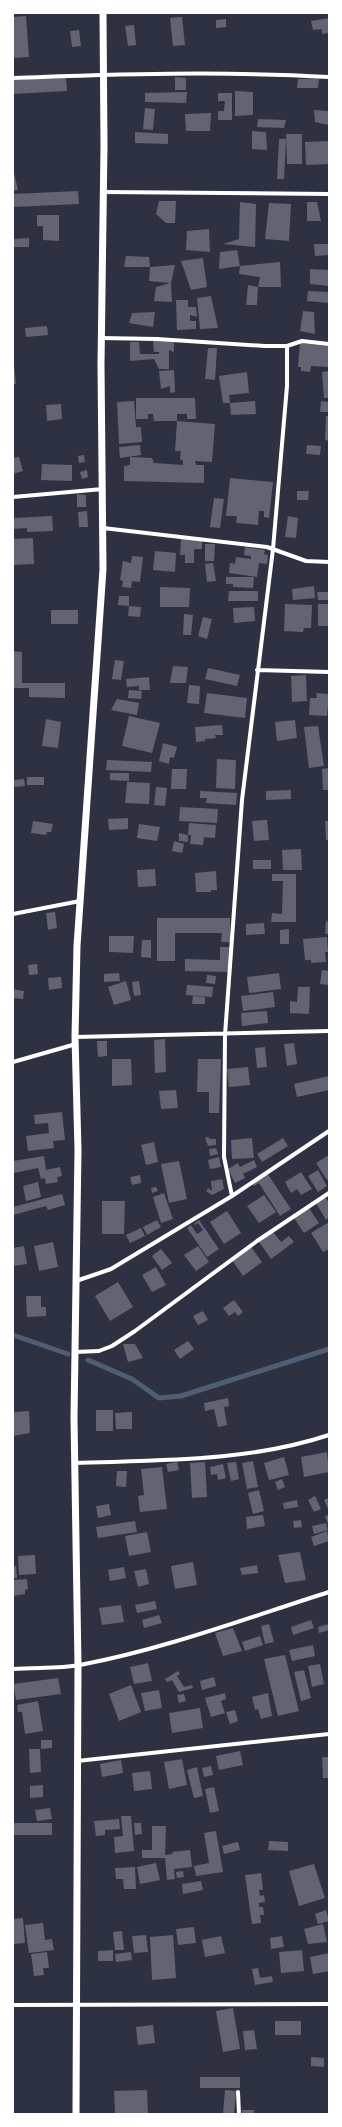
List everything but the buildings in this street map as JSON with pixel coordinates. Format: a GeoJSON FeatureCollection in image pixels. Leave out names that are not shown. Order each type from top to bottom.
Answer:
{"type":"FeatureCollection","features":[{"type":"Feature","properties":{"kind":"street"},"geometry":{"type":"LineString","coordinates":[[76,2114],[76,1762],[78,1665],[75,1352],[78,1150],[76,1041],[80,902],[100,635],[103,528],[101,338],[104,74],[103,13]]}},
{"type":"Feature","properties":{"kind":"street"},"geometry":{"type":"LineString","coordinates":[[13,78],[104,74],[246,73],[329,77]]}},
{"type":"Feature","properties":{"kind":"street"},"geometry":{"type":"LineString","coordinates":[[103,192],[329,194]]}},
{"type":"Feature","properties":{"kind":"street"},"geometry":{"type":"LineString","coordinates":[[101,338],[287,346],[302,341],[329,344]]}},
{"type":"Feature","properties":{"kind":"street"},"geometry":{"type":"LineString","coordinates":[[232,1196],[224,1157],[225,1035],[242,800],[273,549],[287,386],[287,346]]}},
{"type":"Feature","properties":{"kind":"street"},"geometry":{"type":"LineString","coordinates":[[13,498],[103,489]]}},
{"type":"Feature","properties":{"kind":"street"},"geometry":{"type":"LineString","coordinates":[[103,528],[267,547],[306,560],[329,562]]}},
{"type":"Feature","properties":{"kind":"street"},"geometry":{"type":"LineString","coordinates":[[257,670],[329,672]]}},
{"type":"Feature","properties":{"kind":"street"},"geometry":{"type":"LineString","coordinates":[[13,914],[80,902]]}},
{"type":"Feature","properties":{"kind":"street"},"geometry":{"type":"LineString","coordinates":[[13,1062],[76,1041],[329,1031]]}},
{"type":"Feature","properties":{"kind":"street"},"geometry":{"type":"LineString","coordinates":[[76,1281],[111,1268],[232,1196],[329,1131]]}},
{"type":"Feature","properties":{"kind":"street"},"geometry":{"type":"LineString","coordinates":[[75,1352],[99,1351],[112,1346],[135,1331],[257,1241],[329,1193]]}},
{"type":"Feature","properties":{"kind":"street"},"geometry":{"type":"LineString","coordinates":[[76,1463],[228,1456],[296,1444],[329,1435]]}},
{"type":"Feature","properties":{"kind":"street"},"geometry":{"type":"LineString","coordinates":[[13,1669],[78,1665],[158,1646],[329,1592]]}},
{"type":"Feature","properties":{"kind":"street"},"geometry":{"type":"LineString","coordinates":[[76,1762],[329,1734]]}},
{"type":"Feature","properties":{"kind":"street"},"geometry":{"type":"LineString","coordinates":[[13,2005],[77,2006],[329,2004]]}},
{"type":"Feature","properties":{"kind":"street"},"geometry":{"type":"LineString","coordinates":[[238,2092],[239,2114]]}},
{"type":"Feature","properties":{"kind":"waterway"},"geometry":{"type":"LineString","coordinates":[[13,1335],[68,1354]]}},
{"type":"Feature","properties":{"kind":"waterway"},"geometry":{"type":"LineString","coordinates":[[88,1360],[132,1379],[159,1398],[181,1396],[329,1349]]}}]}
